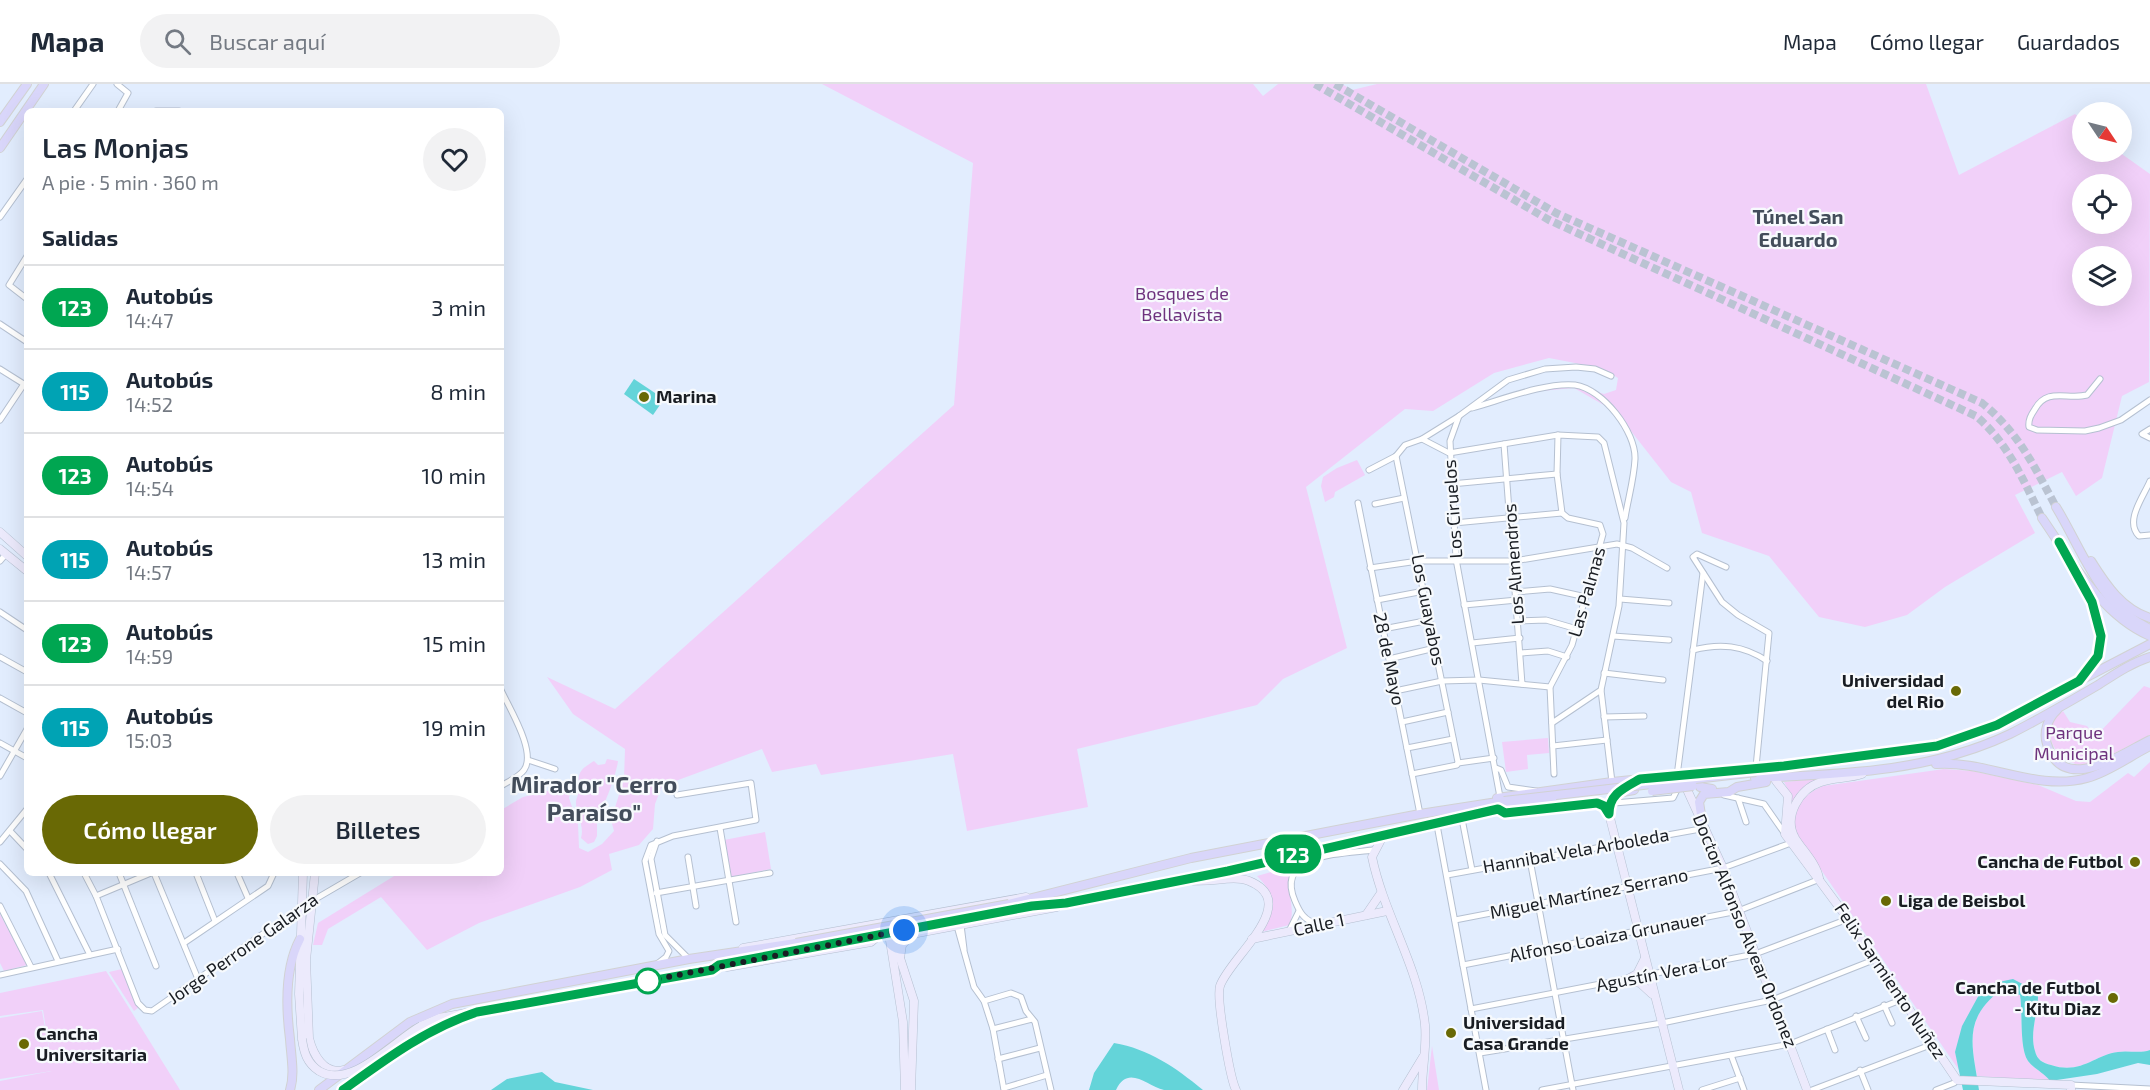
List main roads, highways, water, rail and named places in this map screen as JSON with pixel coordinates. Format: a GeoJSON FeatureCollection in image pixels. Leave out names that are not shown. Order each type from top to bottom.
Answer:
{"type":"FeatureCollection","features":[{"type":"Feature","properties":{"kind":"main road"},"geometry":{"type":"LineString","coordinates":[[0,122],[27,84]]}},
{"type":"Feature","properties":{"kind":"main road"},"geometry":{"type":"LineString","coordinates":[[30,108],[44,84]]}},
{"type":"Feature","properties":{"kind":"main road"},"geometry":{"type":"LineString","coordinates":[[0,148],[24,117]]}},
{"type":"Feature","properties":{"kind":"main road"},"geometry":{"type":"LineString","coordinates":[[2056,507],[2111,590],[2131,609],[2150,618]]}},
{"type":"Feature","properties":{"kind":"main road"},"geometry":{"type":"LineString","coordinates":[[1010,907],[1042,895],[1148,871],[1191,858],[1420,814],[1467,806],[1756,772],[1784,766],[1937,746],[1997,725],[2150,640],[2116,611],[2050,531],[2042,518]]}},
{"type":"Feature","properties":{"kind":"main road"},"geometry":{"type":"LineString","coordinates":[[2050,531],[2054,522],[2065,522]]}},
{"type":"Feature","properties":{"kind":"main road"},"geometry":{"type":"LineString","coordinates":[[2073,535],[2097,583],[2116,611],[2150,629]]}},
{"type":"Feature","properties":{"kind":"main road"},"geometry":{"type":"LineString","coordinates":[[2059,542],[2092,602],[2101,636],[2098,656],[2079,681]]}},
{"type":"Feature","properties":{"kind":"main road"},"geometry":{"type":"LineString","coordinates":[[1917,765],[1996,740],[2110,675],[2150,657]]}},
{"type":"Feature","properties":{"kind":"main road"},"geometry":{"type":"LineString","coordinates":[[2061,705],[2049,722],[2046,740],[2052,755],[2071,769],[2089,769],[2150,740]]}},
{"type":"Feature","properties":{"kind":"main road"},"geometry":{"type":"LineString","coordinates":[[1702,773],[1698,778],[1701,789],[1863,773],[1917,765],[1961,764],[2042,780],[2069,781],[2089,778],[2150,746]]}},
{"type":"Feature","properties":{"kind":"main road"},"geometry":{"type":"LineString","coordinates":[[1617,794],[1682,786],[1702,773],[1756,772],[1815,776]]}},
{"type":"Feature","properties":{"kind":"main road"},"geometry":{"type":"LineString","coordinates":[[343,1090],[418,1037],[477,1012],[712,970],[719,965],[797,946],[1010,907],[1066,903],[1182,879],[1462,819],[1498,809],[1504,802],[1540,792],[1640,779],[1682,786]]}},
{"type":"Feature","properties":{"kind":"main road"},"geometry":{"type":"LineString","coordinates":[[1498,809],[1505,813],[1601,804],[1609,814],[1611,802],[1617,794],[1640,779]]}},
{"type":"Feature","properties":{"kind":"main road"},"geometry":{"type":"LineString","coordinates":[[1586,785],[1595,793],[1590,804]]}},
{"type":"Feature","properties":{"kind":"main road"},"geometry":{"type":"LineString","coordinates":[[1704,824],[1699,807],[1700,798],[1704,794],[1730,792],[1737,787]]}},
{"type":"Feature","properties":{"kind":"main road"},"geometry":{"type":"LineString","coordinates":[[290,1090],[292,1070],[287,1004],[294,950],[300,939]]}},
{"type":"Feature","properties":{"kind":"main road"},"geometry":{"type":"LineString","coordinates":[[319,1090],[410,1022],[452,1004],[721,953],[797,946]]}},
{"type":"Feature","properties":{"kind":"water","name":"Marina"},"geometry":{"type":"Polygon","coordinates":[[[634,379],[664,399],[653,415],[624,394],[634,379]]]}},
{"type":"Feature","properties":{"kind":"water"},"geometry":{"type":"Polygon","coordinates":[[[2013,979],[2038,992],[2033,1044],[2037,1057],[2043,1062],[2071,1068],[2109,1054],[2150,1050],[2150,1065],[2138,1063],[2097,1074],[2050,1081],[2030,1064],[2025,1055],[2020,995],[2001,990],[1988,1001],[1975,1024],[1973,1048],[1979,1090],[1963,1090],[1955,1052],[1962,1026],[1980,993],[1989,984],[2013,979]]]}},
{"type":"Feature","properties":{"kind":"water"},"geometry":{"type":"Polygon","coordinates":[[[1114,1043],[1150,1054],[1203,1090],[1164,1090],[1138,1079],[1126,1078],[1116,1090],[1089,1090],[1094,1073],[1114,1043]]]}},
{"type":"Feature","properties":{"kind":"water"},"geometry":{"type":"Polygon","coordinates":[[[542,1072],[555,1082],[593,1090],[491,1090],[507,1079],[542,1072]]]}},
{"type":"Feature","properties":{"kind":"tunnel"},"geometry":{"type":"LineString","coordinates":[[1315,84],[1549,220],[1976,416],[1998,438],[2021,476],[2042,518]]}},
{"type":"Feature","properties":{"kind":"tunnel"},"geometry":{"type":"LineString","coordinates":[[1335,84],[1556,213],[1982,403],[2016,438],[2056,507]]}},
{"type":"Feature","properties":{"kind":"place","name":"Marina"},"geometry":{"type":"Point","coordinates":[644,397]}},
{"type":"Feature","properties":{"kind":"place","name":"Universidad del Rio"},"geometry":{"type":"Point","coordinates":[1956,691]}},
{"type":"Feature","properties":{"kind":"place","name":"Cancha de Futbol"},"geometry":{"type":"Point","coordinates":[2135,862]}},
{"type":"Feature","properties":{"kind":"place","name":"Liga de Beisbol"},"geometry":{"type":"Point","coordinates":[1886,901]}},
{"type":"Feature","properties":{"kind":"place","name":"Cancha de Futbol - Kitu Diaz"},"geometry":{"type":"Point","coordinates":[2113,998]}},
{"type":"Feature","properties":{"kind":"place","name":"Universidad Casa Grande"},"geometry":{"type":"Point","coordinates":[1451,1033]}},
{"type":"Feature","properties":{"kind":"place","name":"Cancha Universitaria"},"geometry":{"type":"Point","coordinates":[24,1044]}},
{"type":"Feature","properties":{"kind":"district","name":"Túnel San Eduardo"},"geometry":{"type":"Point","coordinates":[1798,228]}},
{"type":"Feature","properties":{"kind":"district","name":"Mirador \"Cerro Paraíso\""},"geometry":{"type":"Point","coordinates":[594,799]}},
{"type":"Feature","properties":{"kind":"park label","name":"Bosques de Bellavista"},"geometry":{"type":"Point","coordinates":[1182,304]}},
{"type":"Feature","properties":{"kind":"park label","name":"Parque Municipal"},"geometry":{"type":"Point","coordinates":[2074,743]}}]}
